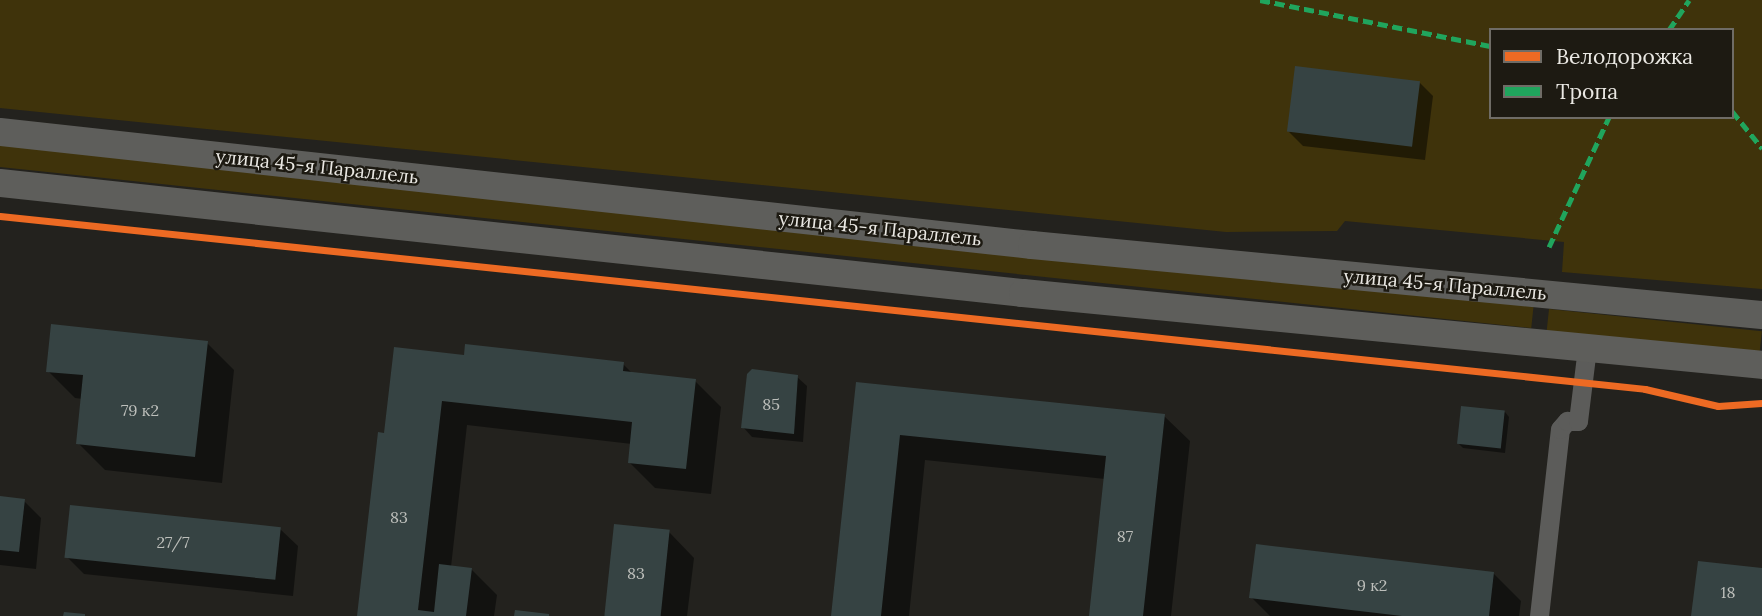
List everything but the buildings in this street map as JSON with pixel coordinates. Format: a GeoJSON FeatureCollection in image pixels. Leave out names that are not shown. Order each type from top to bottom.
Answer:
{"type":"FeatureCollection","features":[{"type":"Feature","properties":{"kind":"main road","name":"улица 45-я Параллель"},"geometry":{"type":"LineString","coordinates":[[0,132],[1032,246],[1762,315]]}},
{"type":"Feature","properties":{"kind":"main road"},"geometry":{"type":"LineString","coordinates":[[0,183],[1009,291],[1762,365]]}},
{"type":"Feature","properties":{"kind":"street"},"geometry":{"type":"LineString","coordinates":[[1539,616],[1560,429],[1567,421],[1578,421],[1587,348]]}},
{"type":"Feature","properties":{"kind":"shaded area"},"geometry":{"type":"Polygon","coordinates":[[[0,0],[1762,0],[1762,289],[1562,272],[1564,242],[1345,221],[1337,231],[1226,232],[0,108],[0,0]]]}},
{"type":"Feature","properties":{"kind":"shaded area"},"geometry":{"type":"Polygon","coordinates":[[[0,145],[1534,306],[1531,328],[0,167],[0,145]]]}},
{"type":"Feature","properties":{"kind":"shaded area"},"geometry":{"type":"Polygon","coordinates":[[[1549,309],[1762,331],[1759,354],[1547,332],[1549,309]]]}},
{"type":"Feature","properties":{"kind":"marked path"},"geometry":{"type":"LineString","coordinates":[[1260,0],[1489,46]]}},
{"type":"Feature","properties":{"kind":"marked path"},"geometry":{"type":"LineString","coordinates":[[1670,28],[1689,0]]}},
{"type":"Feature","properties":{"kind":"marked path"},"geometry":{"type":"LineString","coordinates":[[1734,113],[1762,148]]}},
{"type":"Feature","properties":{"kind":"marked path"},"geometry":{"type":"LineString","coordinates":[[1549,247],[1608,119]]}},
{"type":"Feature","properties":{"kind":"cycle path"},"geometry":{"type":"LineString","coordinates":[[0,216],[1645,389],[1718,406],[1762,403]]}}]}
